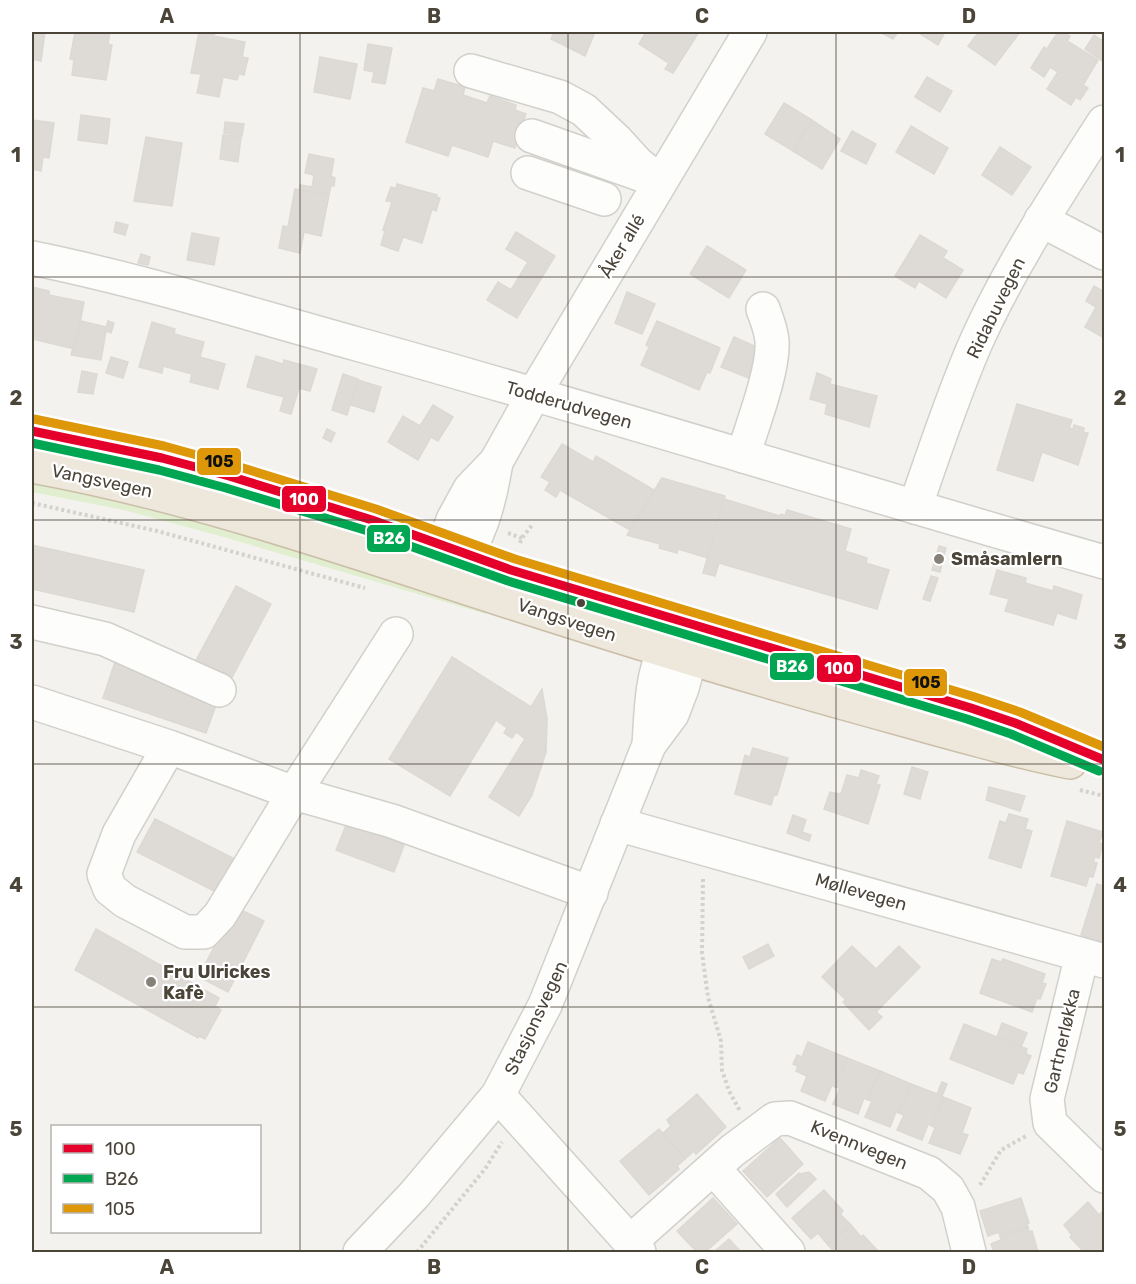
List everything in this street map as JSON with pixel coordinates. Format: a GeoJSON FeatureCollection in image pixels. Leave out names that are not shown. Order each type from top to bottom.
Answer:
{"type":"FeatureCollection","features":[{"type":"Feature","properties":{"kind":"highway","name":"Vangsvegen"},"geometry":{"type":"LineString","coordinates":[[32,431],[162,458],[229,476],[372,520],[511,570],[971,708],[1015,723],[1104,760]]}},
{"type":"Feature","properties":{"kind":"highway","name":"Vangsvegen"},"geometry":{"type":"LineString","coordinates":[[32,466],[209,506],[316,538],[677,655],[1006,748],[1104,769]]}},
{"type":"Feature","properties":{"kind":"street","name":"Åker allé"},"geometry":{"type":"LineString","coordinates":[[449,582],[456,550],[490,498],[496,462],[534,394],[750,32]]}},
{"type":"Feature","properties":{"kind":"street"},"geometry":{"type":"LineString","coordinates":[[471,71],[560,97],[584,110],[637,163],[660,182]]}},
{"type":"Feature","properties":{"kind":"street","name":"Ridabuvegen"},"geometry":{"type":"LineString","coordinates":[[915,507],[978,339],[1041,220],[1104,122]]}},
{"type":"Feature","properties":{"kind":"street"},"geometry":{"type":"LineString","coordinates":[[532,136],[660,182]]}},
{"type":"Feature","properties":{"kind":"street"},"geometry":{"type":"LineString","coordinates":[[528,173],[594,196],[601,159]]}},
{"type":"Feature","properties":{"kind":"street"},"geometry":{"type":"LineString","coordinates":[[1041,220],[1104,253]]}},
{"type":"Feature","properties":{"kind":"street","name":"Todderudvegen"},"geometry":{"type":"LineString","coordinates":[[32,258],[192,297],[534,394],[1104,562]]}},
{"type":"Feature","properties":{"kind":"street"},"geometry":{"type":"LineString","coordinates":[[743,456],[768,368],[772,344],[771,328],[763,309]]}},
{"type":"Feature","properties":{"kind":"street"},"geometry":{"type":"LineString","coordinates":[[32,622],[105,639],[219,690]]}},
{"type":"Feature","properties":{"kind":"street","name":"Stasjonsvegen"},"geometry":{"type":"LineString","coordinates":[[360,1252],[414,1195],[508,1107],[545,1005],[649,745],[651,705],[677,655],[685,623]]}},
{"type":"Feature","properties":{"kind":"street"},"geometry":{"type":"LineString","coordinates":[[169,747],[119,834],[104,874],[110,889],[126,901],[185,932],[204,932],[220,915],[294,793],[396,634]]}},
{"type":"Feature","properties":{"kind":"street"},"geometry":{"type":"LineString","coordinates":[[32,702],[169,747],[294,793],[392,820],[591,893]]}},
{"type":"Feature","properties":{"kind":"street","name":"Møllevegen"},"geometry":{"type":"LineString","coordinates":[[617,824],[1093,958]]}},
{"type":"Feature","properties":{"kind":"street","name":"Gartnerløkka"},"geometry":{"type":"LineString","coordinates":[[1050,1123],[1047,1099],[1093,958]]}},
{"type":"Feature","properties":{"kind":"street","name":"Kvennvegen"},"geometry":{"type":"LineString","coordinates":[[508,1107],[635,1247],[732,1151],[775,1119],[790,1118],[929,1173],[948,1189],[958,1207],[969,1252]]}},
{"type":"Feature","properties":{"kind":"street"},"geometry":{"type":"LineString","coordinates":[[1050,1123],[1104,1176]]}},
{"type":"Feature","properties":{"kind":"street"},"geometry":{"type":"LineString","coordinates":[[714,1169],[788,1252]]}},
{"type":"Feature","properties":{"kind":"path"},"geometry":{"type":"LineString","coordinates":[[32,503],[157,531],[276,564]]}},
{"type":"Feature","properties":{"kind":"path"},"geometry":{"type":"LineString","coordinates":[[507,533],[522,538],[532,524]]}},
{"type":"Feature","properties":{"kind":"path"},"geometry":{"type":"LineString","coordinates":[[695,846],[704,875],[702,953],[708,997],[721,1041],[722,1070],[729,1091],[753,1135]]}},
{"type":"Feature","properties":{"kind":"path"},"geometry":{"type":"LineString","coordinates":[[417,1252],[485,1169],[508,1107]]}},
{"type":"Feature","properties":{"kind":"path"},"geometry":{"type":"LineString","coordinates":[[958,1207],[982,1183],[1000,1150],[1050,1123]]}},
{"type":"Feature","properties":{"kind":"green space"},"geometry":{"type":"Polygon","coordinates":[[[32,446],[152,470],[251,497],[412,549],[409,556],[32,453],[32,446]]]}},
{"type":"Feature","properties":{"kind":"green space"},"geometry":{"type":"Polygon","coordinates":[[[32,481],[140,503],[222,525],[486,610],[486,614],[124,510],[32,492],[32,481]]]}},
{"type":"Feature","properties":{"kind":"building"},"geometry":{"type":"Polygon","coordinates":[[[32,32],[45,32],[41,61],[32,59],[32,32]]]}},
{"type":"Feature","properties":{"kind":"building"},"geometry":{"type":"Polygon","coordinates":[[[75,32],[110,32],[108,44],[112,45],[106,80],[72,75],[74,60],[70,59],[75,32]]]}},
{"type":"Feature","properties":{"kind":"building"},"geometry":{"type":"Polygon","coordinates":[[[199,32],[215,32],[214,36],[245,42],[242,57],[248,58],[244,75],[239,74],[237,80],[223,77],[219,97],[197,93],[201,74],[191,73],[199,32]]]}},
{"type":"Feature","properties":{"kind":"building"},"geometry":{"type":"Polygon","coordinates":[[[554,32],[595,32],[585,56],[551,39],[554,32]]]}},
{"type":"Feature","properties":{"kind":"building"},"geometry":{"type":"Polygon","coordinates":[[[646,32],[699,32],[673,73],[665,69],[669,63],[639,44],[646,32]]]}},
{"type":"Feature","properties":{"kind":"building"},"geometry":{"type":"Polygon","coordinates":[[[880,32],[898,32],[893,39],[880,32]]]}},
{"type":"Feature","properties":{"kind":"building"},"geometry":{"type":"Polygon","coordinates":[[[917,32],[945,32],[938,45],[917,32]]]}},
{"type":"Feature","properties":{"kind":"building"},"geometry":{"type":"Polygon","coordinates":[[[979,32],[1020,32],[995,65],[968,46],[979,32]]]}},
{"type":"Feature","properties":{"kind":"building"},"geometry":{"type":"Polygon","coordinates":[[[1058,32],[1070,36],[1067,41],[1098,60],[1083,85],[1088,88],[1080,100],[1076,97],[1071,105],[1047,89],[1058,72],[1050,67],[1044,77],[1031,68],[1044,47],[1047,49],[1058,32]]]}},
{"type":"Feature","properties":{"kind":"building"},"geometry":{"type":"Polygon","coordinates":[[[1094,35],[1104,42],[1104,62],[1085,49],[1094,35]]]}},
{"type":"Feature","properties":{"kind":"building"},"geometry":{"type":"Polygon","coordinates":[[[368,44],[392,48],[385,84],[372,82],[374,72],[364,70],[368,44]]]}},
{"type":"Feature","properties":{"kind":"building"},"geometry":{"type":"Polygon","coordinates":[[[320,57],[357,64],[350,99],[314,92],[320,57]]]}},
{"type":"Feature","properties":{"kind":"building"},"geometry":{"type":"Polygon","coordinates":[[[927,77],[952,91],[940,112],[915,97],[927,77]]]}},
{"type":"Feature","properties":{"kind":"building"},"geometry":{"type":"Polygon","coordinates":[[[438,79],[465,87],[463,95],[487,103],[490,96],[516,105],[515,110],[526,114],[515,148],[493,141],[488,157],[452,145],[448,156],[406,142],[423,88],[434,91],[438,79]]]}},
{"type":"Feature","properties":{"kind":"building"},"geometry":{"type":"Polygon","coordinates":[[[784,103],[812,120],[793,151],[765,134],[784,103]]]}},
{"type":"Feature","properties":{"kind":"building"},"geometry":{"type":"Polygon","coordinates":[[[81,115],[110,119],[107,144],[78,140],[81,115]]]}},
{"type":"Feature","properties":{"kind":"building"},"geometry":{"type":"Polygon","coordinates":[[[32,120],[54,123],[49,158],[43,157],[41,171],[32,169],[32,120]]]}},
{"type":"Feature","properties":{"kind":"building"},"geometry":{"type":"Polygon","coordinates":[[[812,120],[840,139],[822,169],[793,151],[812,120]]]}},
{"type":"Feature","properties":{"kind":"building"},"geometry":{"type":"Polygon","coordinates":[[[225,122],[244,124],[242,136],[224,133],[225,122]]]}},
{"type":"Feature","properties":{"kind":"building"},"geometry":{"type":"Polygon","coordinates":[[[911,126],[948,148],[934,174],[896,152],[911,126]]]}},
{"type":"Feature","properties":{"kind":"building"},"geometry":{"type":"Polygon","coordinates":[[[852,131],[876,144],[866,164],[841,151],[852,131]]]}},
{"type":"Feature","properties":{"kind":"building"},"geometry":{"type":"Polygon","coordinates":[[[223,135],[241,137],[238,162],[220,159],[223,135]]]}},
{"type":"Feature","properties":{"kind":"building"},"geometry":{"type":"Polygon","coordinates":[[[146,137],[182,143],[172,206],[134,201],[146,137]]]}},
{"type":"Feature","properties":{"kind":"building"},"geometry":{"type":"Polygon","coordinates":[[[1000,147],[1031,167],[1012,195],[982,175],[1000,147]]]}},
{"type":"Feature","properties":{"kind":"building"},"geometry":{"type":"Polygon","coordinates":[[[309,154],[334,159],[331,176],[335,178],[334,186],[331,185],[329,195],[300,190],[300,185],[312,187],[314,175],[305,173],[309,154]]]}},
{"type":"Feature","properties":{"kind":"building"},"geometry":{"type":"Polygon","coordinates":[[[397,184],[437,195],[436,197],[440,198],[436,211],[432,209],[422,243],[403,237],[398,251],[381,245],[392,202],[386,201],[391,187],[399,190],[396,188],[397,184]]]}},
{"type":"Feature","properties":{"kind":"building"},"geometry":{"type":"Polygon","coordinates":[[[295,189],[329,195],[321,236],[304,232],[300,253],[279,248],[283,226],[288,227],[295,189]]]}},
{"type":"Feature","properties":{"kind":"building"},"geometry":{"type":"Polygon","coordinates":[[[116,222],[128,225],[125,235],[114,232],[116,222]]]}},
{"type":"Feature","properties":{"kind":"building"},"geometry":{"type":"Polygon","coordinates":[[[516,232],[555,256],[517,318],[487,300],[498,282],[511,290],[528,262],[506,249],[516,232]]]}},
{"type":"Feature","properties":{"kind":"building"},"geometry":{"type":"Polygon","coordinates":[[[192,233],[219,238],[214,265],[187,260],[192,233]]]}},
{"type":"Feature","properties":{"kind":"building"},"geometry":{"type":"Polygon","coordinates":[[[920,235],[947,251],[943,258],[963,270],[946,298],[919,281],[915,288],[895,276],[920,235]]]}},
{"type":"Feature","properties":{"kind":"building"},"geometry":{"type":"Polygon","coordinates":[[[707,246],[746,270],[729,298],[690,274],[707,246]]]}},
{"type":"Feature","properties":{"kind":"building"},"geometry":{"type":"Polygon","coordinates":[[[141,254],[150,257],[148,265],[138,263],[141,254]]]}},
{"type":"Feature","properties":{"kind":"building"},"geometry":{"type":"Polygon","coordinates":[[[1094,286],[1104,292],[1104,338],[1085,327],[1096,307],[1086,301],[1094,286]]]}},
{"type":"Feature","properties":{"kind":"building"},"geometry":{"type":"Polygon","coordinates":[[[32,287],[49,291],[49,295],[84,302],[75,349],[32,339],[32,287]]]}},
{"type":"Feature","properties":{"kind":"building"},"geometry":{"type":"Polygon","coordinates":[[[627,292],[655,304],[642,334],[615,323],[627,292]]]}},
{"type":"Feature","properties":{"kind":"building"},"geometry":{"type":"Polygon","coordinates":[[[81,321],[106,327],[108,321],[114,323],[111,333],[106,331],[101,360],[71,355],[73,348],[75,349],[81,321]]]}},
{"type":"Feature","properties":{"kind":"building"},"geometry":{"type":"Polygon","coordinates":[[[657,321],[720,348],[710,373],[707,372],[699,390],[641,365],[649,347],[646,345],[657,321]]]}},
{"type":"Feature","properties":{"kind":"building"},"geometry":{"type":"Polygon","coordinates":[[[152,322],[175,329],[174,334],[204,342],[200,357],[225,364],[218,389],[190,382],[192,374],[163,366],[162,373],[139,367],[152,322]]]}},
{"type":"Feature","properties":{"kind":"building"},"geometry":{"type":"Polygon","coordinates":[[[734,337],[761,349],[749,378],[721,367],[734,337]]]}},
{"type":"Feature","properties":{"kind":"building"},"geometry":{"type":"Polygon","coordinates":[[[256,356],[283,364],[284,360],[317,369],[310,391],[299,388],[291,414],[280,411],[284,397],[247,387],[256,356]]]}},
{"type":"Feature","properties":{"kind":"building"},"geometry":{"type":"Polygon","coordinates":[[[111,357],[128,362],[123,378],[106,373],[111,357]]]}},
{"type":"Feature","properties":{"kind":"building"},"geometry":{"type":"Polygon","coordinates":[[[82,371],[97,374],[93,394],[78,392],[82,371]]]}},
{"type":"Feature","properties":{"kind":"building"},"geometry":{"type":"Polygon","coordinates":[[[817,373],[831,379],[830,384],[877,396],[869,427],[825,414],[827,404],[810,399],[817,373]]]}},
{"type":"Feature","properties":{"kind":"building"},"geometry":{"type":"Polygon","coordinates":[[[343,374],[358,379],[347,415],[332,410],[343,374]]]}},
{"type":"Feature","properties":{"kind":"building"},"geometry":{"type":"Polygon","coordinates":[[[358,380],[381,387],[374,412],[351,405],[358,380]]]}},
{"type":"Feature","properties":{"kind":"building"},"geometry":{"type":"Polygon","coordinates":[[[1017,404],[1072,420],[1069,428],[1073,429],[1074,425],[1084,428],[1083,432],[1088,433],[1078,465],[1042,452],[1033,481],[997,470],[1017,404]]]}},
{"type":"Feature","properties":{"kind":"building"},"geometry":{"type":"Polygon","coordinates":[[[433,405],[453,417],[438,441],[431,437],[418,460],[388,442],[403,416],[420,426],[433,405]]]}},
{"type":"Feature","properties":{"kind":"building"},"geometry":{"type":"Polygon","coordinates":[[[327,429],[335,433],[331,442],[323,438],[327,429]]]}},
{"type":"Feature","properties":{"kind":"building"},"geometry":{"type":"Polygon","coordinates":[[[562,444],[593,462],[596,456],[654,490],[630,530],[560,490],[556,497],[545,490],[550,482],[541,477],[562,444]]]}},
{"type":"Feature","properties":{"kind":"building"},"geometry":{"type":"Polygon","coordinates":[[[662,478],[725,496],[708,558],[678,549],[677,553],[659,548],[660,544],[627,535],[662,478]]]}},
{"type":"Feature","properties":{"kind":"building"},"geometry":{"type":"Polygon","coordinates":[[[724,499],[780,516],[781,514],[785,516],[787,510],[851,529],[845,551],[867,558],[866,563],[889,570],[877,609],[719,563],[715,576],[703,573],[724,499]]]}},
{"type":"Feature","properties":{"kind":"building"},"geometry":{"type":"Polygon","coordinates":[[[32,545],[144,570],[134,612],[32,589],[32,545]]]}},
{"type":"Feature","properties":{"kind":"building","name":"Småsamlern"},"geometry":{"type":"Polygon","coordinates":[[[939,546],[946,548],[940,572],[932,570],[939,546]]]}},
{"type":"Feature","properties":{"kind":"building"},"geometry":{"type":"Polygon","coordinates":[[[997,570],[1026,578],[1025,583],[1053,591],[1054,586],[1082,595],[1076,619],[1057,613],[1053,625],[1005,611],[1009,599],[990,594],[997,570]]]}},
{"type":"Feature","properties":{"kind":"building","name":"Småsamlern"},"geometry":{"type":"Polygon","coordinates":[[[931,576],[938,578],[930,601],[923,599],[931,576]]]}},
{"type":"Feature","properties":{"kind":"building"},"geometry":{"type":"Polygon","coordinates":[[[236,586],[271,604],[229,683],[194,664],[236,586]]]}},
{"type":"Feature","properties":{"kind":"building"},"geometry":{"type":"Polygon","coordinates":[[[452,657],[531,707],[542,689],[547,719],[546,752],[532,795],[519,816],[489,797],[525,739],[516,732],[512,738],[504,733],[507,728],[496,720],[450,796],[389,759],[452,657]]]}},
{"type":"Feature","properties":{"kind":"building"},"geometry":{"type":"Polygon","coordinates":[[[115,662],[219,697],[206,733],[103,698],[115,662]]]}},
{"type":"Feature","properties":{"kind":"building"},"geometry":{"type":"Polygon","coordinates":[[[753,748],[788,758],[777,795],[774,795],[771,805],[735,794],[745,755],[750,757],[753,748]]]}},
{"type":"Feature","properties":{"kind":"building"},"geometry":{"type":"Polygon","coordinates":[[[912,767],[928,772],[920,799],[904,794],[912,767]]]}},
{"type":"Feature","properties":{"kind":"building"},"geometry":{"type":"Polygon","coordinates":[[[861,770],[879,776],[876,784],[880,785],[868,824],[824,809],[830,792],[841,794],[847,775],[859,778],[861,770]]]}},
{"type":"Feature","properties":{"kind":"building"},"geometry":{"type":"Polygon","coordinates":[[[989,787],[1025,796],[1020,811],[986,800],[989,787]]]}},
{"type":"Feature","properties":{"kind":"building"},"geometry":{"type":"Polygon","coordinates":[[[1009,814],[1028,819],[1025,829],[1032,831],[1021,868],[989,858],[1000,821],[1006,823],[1009,814]]]}},
{"type":"Feature","properties":{"kind":"building"},"geometry":{"type":"Polygon","coordinates":[[[793,815],[806,820],[802,832],[811,835],[809,841],[787,833],[793,815]]]}},
{"type":"Feature","properties":{"kind":"building"},"geometry":{"type":"Polygon","coordinates":[[[155,819],[237,860],[220,894],[137,852],[155,819]]]}},
{"type":"Feature","properties":{"kind":"building"},"geometry":{"type":"Polygon","coordinates":[[[1067,821],[1103,832],[1099,843],[1103,844],[1099,858],[1095,857],[1093,862],[1097,863],[1093,877],[1089,876],[1086,886],[1051,876],[1067,821]]]}},
{"type":"Feature","properties":{"kind":"building"},"geometry":{"type":"Polygon","coordinates":[[[347,823],[404,845],[394,872],[336,850],[347,823]]]}},
{"type":"Feature","properties":{"kind":"building"},"geometry":{"type":"Polygon","coordinates":[[[1097,884],[1104,886],[1104,943],[1081,935],[1097,884]]]}},
{"type":"Feature","properties":{"kind":"building"},"geometry":{"type":"Polygon","coordinates":[[[235,907],[264,921],[228,992],[201,978],[204,973],[201,972],[235,907]]]}},
{"type":"Feature","properties":{"kind":"building"},"geometry":{"type":"Polygon","coordinates":[[[96,929],[219,998],[215,1006],[221,1010],[205,1039],[199,1036],[198,1038],[75,970],[96,929]]]}},
{"type":"Feature","properties":{"kind":"building"},"geometry":{"type":"Polygon","coordinates":[[[768,944],[774,956],[749,969],[743,957],[768,944]]]}},
{"type":"Feature","properties":{"kind":"building"},"geometry":{"type":"Polygon","coordinates":[[[852,946],[876,969],[899,946],[920,967],[876,1012],[882,1017],[869,1030],[843,1002],[846,1000],[822,977],[852,946]]]}},
{"type":"Feature","properties":{"kind":"building"},"geometry":{"type":"Polygon","coordinates":[[[992,959],[1001,962],[1003,959],[1045,974],[1042,983],[1046,984],[1032,1012],[980,993],[992,959]]]}},
{"type":"Feature","properties":{"kind":"building"},"geometry":{"type":"Polygon","coordinates":[[[1002,1023],[1027,1033],[1021,1047],[997,1037],[1002,1023]]]}},
{"type":"Feature","properties":{"kind":"building"},"geometry":{"type":"Polygon","coordinates":[[[964,1024],[1027,1049],[1026,1054],[1031,1056],[1023,1074],[1018,1072],[1013,1084],[950,1059],[964,1024]]]}},
{"type":"Feature","properties":{"kind":"building"},"geometry":{"type":"Polygon","coordinates":[[[808,1042],[847,1058],[835,1087],[832,1085],[825,1101],[801,1091],[807,1076],[796,1071],[798,1066],[793,1064],[797,1055],[802,1057],[808,1042]]]}},
{"type":"Feature","properties":{"kind":"building"},"geometry":{"type":"Polygon","coordinates":[[[847,1058],[880,1071],[868,1100],[864,1098],[858,1114],[833,1104],[840,1088],[835,1087],[847,1058]]]}},
{"type":"Feature","properties":{"kind":"building"},"geometry":{"type":"Polygon","coordinates":[[[880,1071],[911,1084],[899,1113],[896,1112],[890,1127],[865,1117],[872,1101],[868,1100],[880,1071]]]}},
{"type":"Feature","properties":{"kind":"building"},"geometry":{"type":"Polygon","coordinates":[[[942,1082],[947,1084],[943,1097],[932,1126],[928,1124],[922,1140],[897,1130],[904,1115],[899,1113],[911,1084],[937,1094],[942,1082]]]}},
{"type":"Feature","properties":{"kind":"building"},"geometry":{"type":"Polygon","coordinates":[[[697,1094],[726,1127],[696,1154],[694,1151],[685,1159],[663,1133],[671,1126],[667,1120],[697,1094]]]}},
{"type":"Feature","properties":{"kind":"building"},"geometry":{"type":"Polygon","coordinates":[[[943,1097],[971,1108],[962,1133],[968,1135],[960,1154],[929,1143],[935,1128],[932,1126],[943,1097]]]}},
{"type":"Feature","properties":{"kind":"building"},"geometry":{"type":"Polygon","coordinates":[[[659,1129],[685,1159],[677,1166],[679,1169],[649,1195],[620,1161],[659,1129]]]}},
{"type":"Feature","properties":{"kind":"building"},"geometry":{"type":"Polygon","coordinates":[[[780,1138],[803,1164],[767,1197],[743,1171],[780,1138]]]}},
{"type":"Feature","properties":{"kind":"building"},"geometry":{"type":"Polygon","coordinates":[[[809,1172],[816,1179],[787,1207],[776,1194],[799,1173],[809,1172]]]}},
{"type":"Feature","properties":{"kind":"building"},"geometry":{"type":"Polygon","coordinates":[[[824,1190],[843,1211],[840,1214],[851,1225],[828,1245],[818,1233],[811,1239],[792,1218],[824,1190]]]}},
{"type":"Feature","properties":{"kind":"building"},"geometry":{"type":"Polygon","coordinates":[[[713,1198],[737,1224],[705,1252],[697,1252],[677,1231],[713,1198]]]}},
{"type":"Feature","properties":{"kind":"building"},"geometry":{"type":"Polygon","coordinates":[[[1021,1198],[1029,1223],[1028,1227],[1000,1236],[999,1232],[988,1236],[980,1211],[1021,1198]]]}},
{"type":"Feature","properties":{"kind":"building"},"geometry":{"type":"Polygon","coordinates":[[[1088,1202],[1099,1215],[1102,1212],[1104,1214],[1104,1250],[1101,1252],[1089,1252],[1086,1249],[1084,1252],[1070,1237],[1072,1235],[1064,1225],[1088,1202]]]}},
{"type":"Feature","properties":{"kind":"building"},"geometry":{"type":"Polygon","coordinates":[[[851,1225],[879,1252],[835,1252],[828,1245],[851,1225]]]}},
{"type":"Feature","properties":{"kind":"building"},"geometry":{"type":"Polygon","coordinates":[[[1028,1227],[1029,1232],[1032,1231],[1038,1252],[994,1252],[991,1244],[1001,1240],[1000,1236],[1028,1227]]]}},
{"type":"Feature","properties":{"kind":"building"},"geometry":{"type":"Polygon","coordinates":[[[729,1239],[741,1252],[714,1252],[729,1239]]]}},
{"type":"Feature","properties":{"kind":"transit line","name":"105"},"geometry":{"type":"LineString","coordinates":[[34,419],[164,446],[233,465],[376,509],[515,559],[975,697],[1020,712],[1104,747]]}},
{"type":"Feature","properties":{"kind":"transit line","name":"100"},"geometry":{"type":"LineString","coordinates":[[32,431],[162,458],[229,476],[372,520],[511,570],[971,708],[1015,723],[1104,760]]}},
{"type":"Feature","properties":{"kind":"transit line","name":"B26"},"geometry":{"type":"LineString","coordinates":[[32,443],[159,470],[368,531],[508,581],[967,719],[1011,734],[1099,771]]}},
{"type":"Feature","properties":{"kind":"place","name":"Småsamlern"},"geometry":{"type":"Point","coordinates":[939,559]}},
{"type":"Feature","properties":{"kind":"place","name":"Fru Ulrickes Kafè"},"geometry":{"type":"Point","coordinates":[151,982]}}]}
